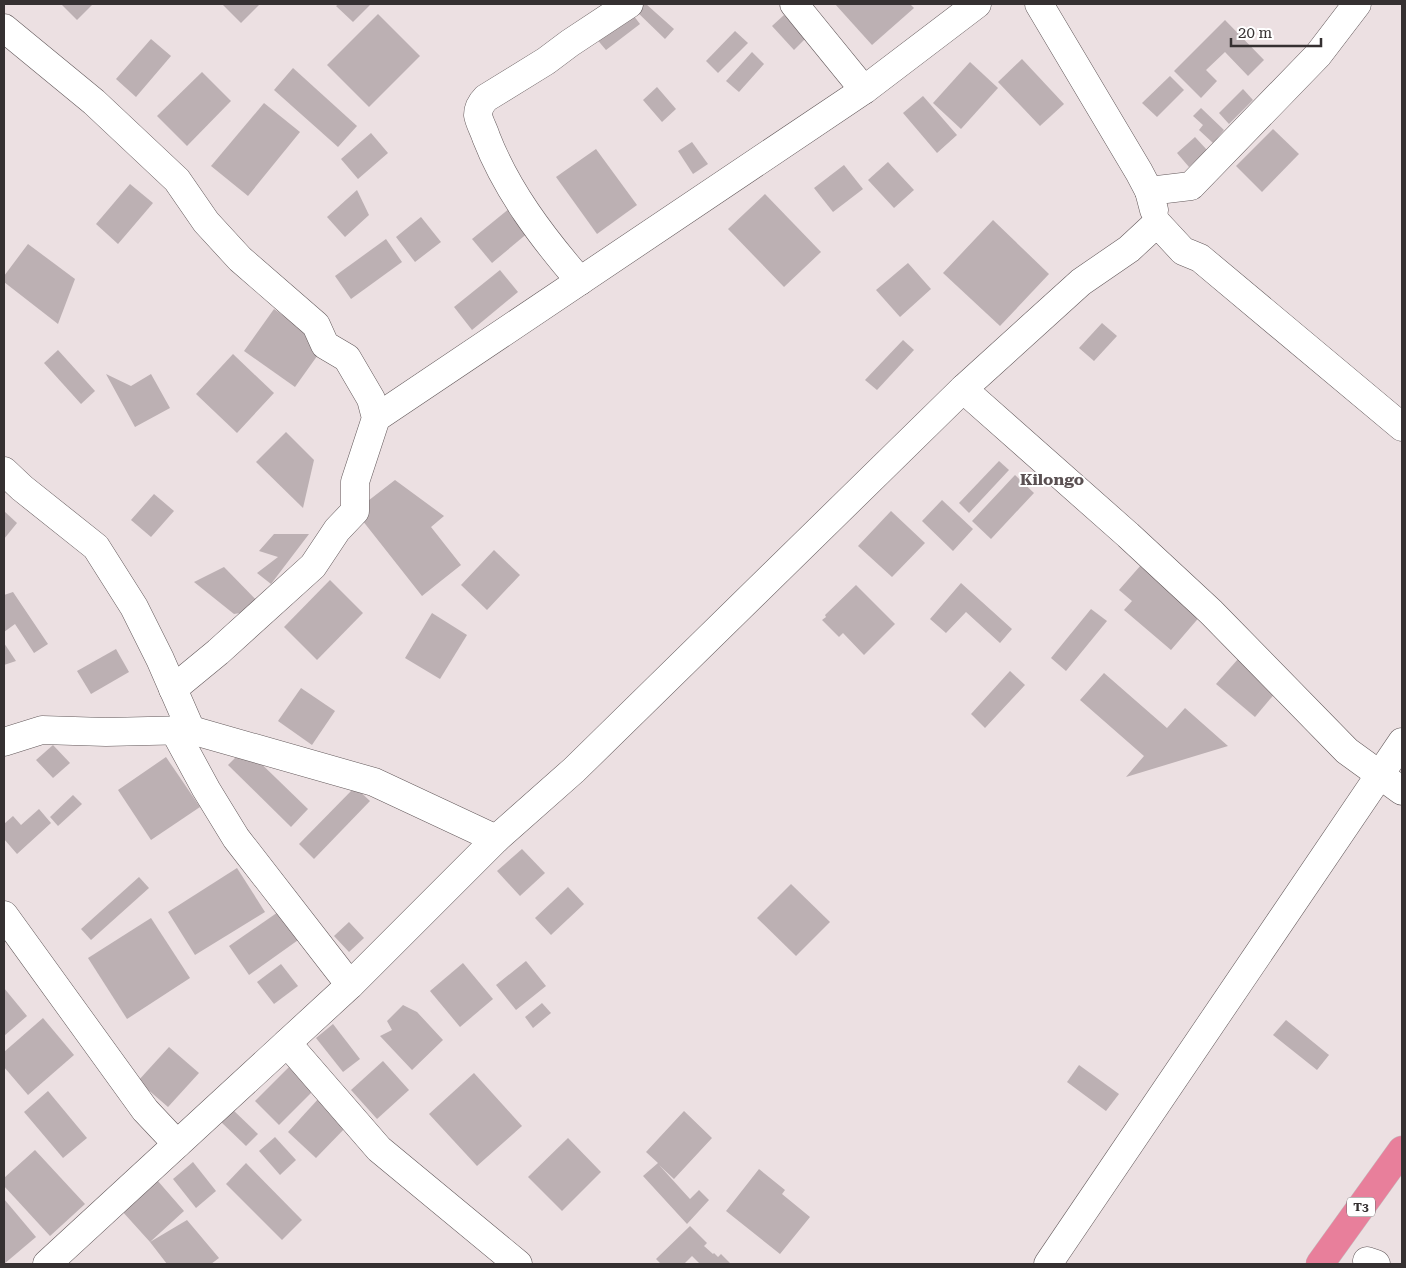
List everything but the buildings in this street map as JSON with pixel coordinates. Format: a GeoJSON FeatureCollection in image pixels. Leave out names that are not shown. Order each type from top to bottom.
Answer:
{"type":"FeatureCollection","features":[{"type":"Feature","properties":{"kind":"highway","name":"T3"},"geometry":{"type":"LineString","coordinates":[[1320,1264],[1402,1150]]}},
{"type":"Feature","properties":{"kind":"street"},"geometry":{"type":"LineString","coordinates":[[580,281],[530,220],[509,186],[492,152],[478,115],[480,105],[486,98],[546,61],[629,4]]}},
{"type":"Feature","properties":{"kind":"street"},"geometry":{"type":"LineString","coordinates":[[794,4],[864,90]]}},
{"type":"Feature","properties":{"kind":"street"},"geometry":{"type":"LineString","coordinates":[[376,418],[864,90],[978,4]]}},
{"type":"Feature","properties":{"kind":"street"},"geometry":{"type":"LineString","coordinates":[[1039,4],[1150,191],[1157,223],[1183,251],[1200,258],[1402,427]]}},
{"type":"Feature","properties":{"kind":"street"},"geometry":{"type":"LineString","coordinates":[[1150,191],[1191,186],[1318,55],[1356,4]]}},
{"type":"Feature","properties":{"kind":"street"},"geometry":{"type":"LineString","coordinates":[[4,28],[94,102],[177,180],[206,222],[240,259],[316,324],[325,345],[346,358],[370,399],[376,418],[355,482],[355,511],[337,530],[313,566],[218,652],[173,689]]}},
{"type":"Feature","properties":{"kind":"street"},"geometry":{"type":"LineString","coordinates":[[47,1264],[350,985],[496,839],[574,770],[963,389],[1081,282],[1129,248],[1157,223]]}},
{"type":"Feature","properties":{"kind":"street"},"geometry":{"type":"LineString","coordinates":[[963,389],[1128,535],[1190,593],[1347,751],[1402,791]]}},
{"type":"Feature","properties":{"kind":"street"},"geometry":{"type":"LineString","coordinates":[[4,470],[22,488],[96,547],[134,608],[173,689],[182,730],[206,789],[236,838],[350,985]]}},
{"type":"Feature","properties":{"kind":"street"},"geometry":{"type":"LineString","coordinates":[[4,742],[42,730],[106,732],[182,730],[374,782],[496,839]]}},
{"type":"Feature","properties":{"kind":"street"},"geometry":{"type":"LineString","coordinates":[[1048,1264],[1402,742]]}},
{"type":"Feature","properties":{"kind":"street"},"geometry":{"type":"LineString","coordinates":[[4,915],[145,1110],[177,1144]]}},
{"type":"Feature","properties":{"kind":"street"},"geometry":{"type":"LineString","coordinates":[[287,1043],[379,1149],[518,1264]]}},
{"type":"Feature","properties":{"kind":"district","name":"Kilongo"},"geometry":{"type":"Point","coordinates":[1052,479]}}]}
